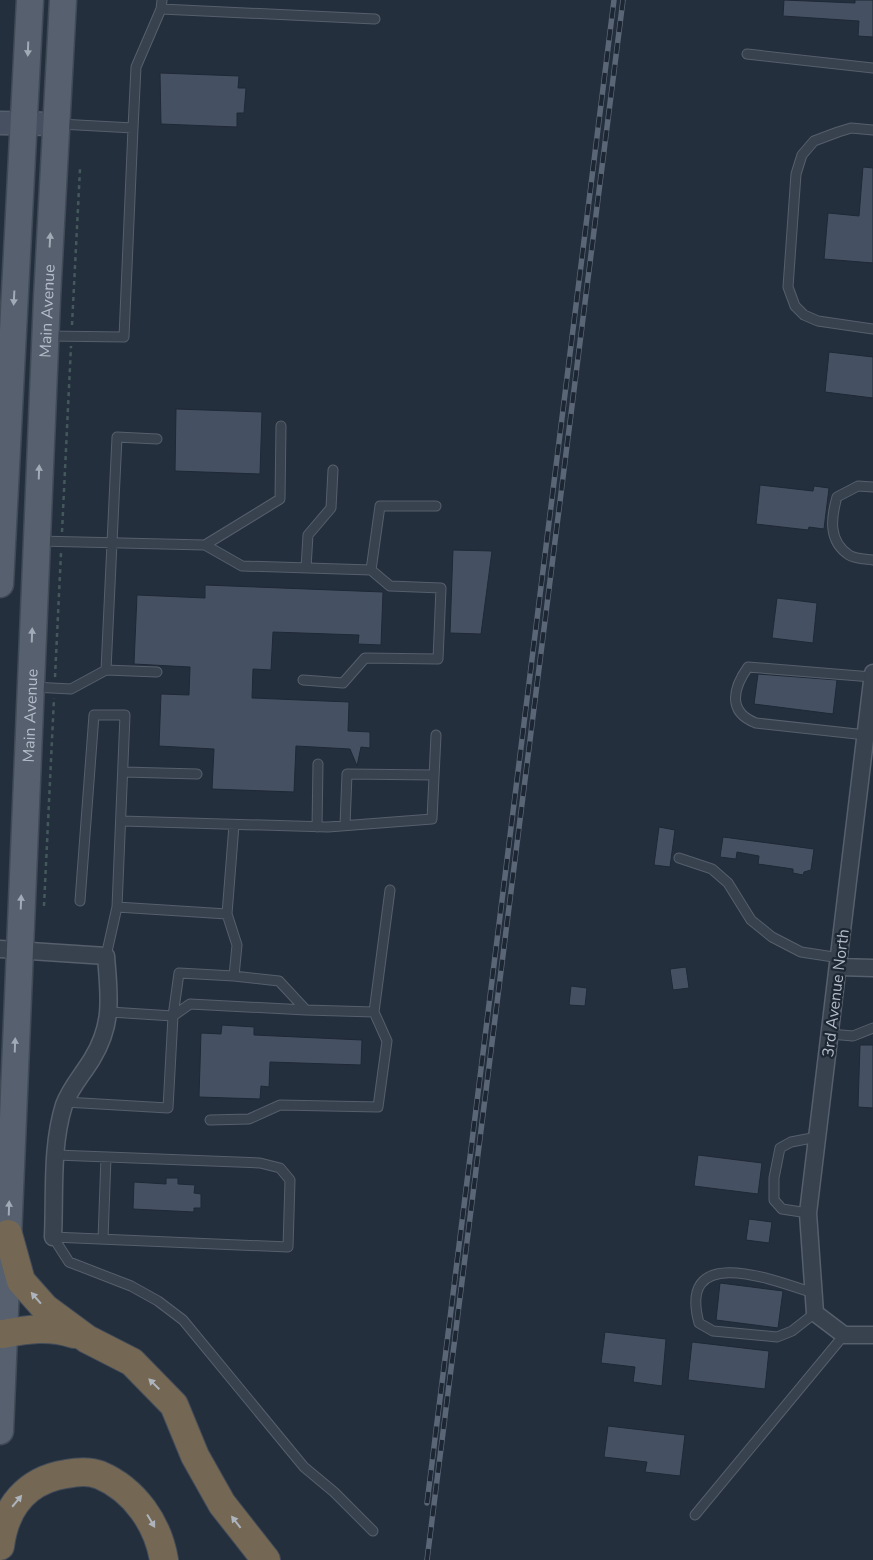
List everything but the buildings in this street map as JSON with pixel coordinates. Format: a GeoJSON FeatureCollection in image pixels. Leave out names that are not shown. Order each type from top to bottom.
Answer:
{"type":"FeatureCollection","features":[{"type":"Feature","properties":{"kind":"highway"},"geometry":{"type":"LineString","coordinates":[[8,1234],[20,1281],[44,1308],[88,1339],[132,1362],[174,1405],[195,1456],[222,1504],[266,1560]]}},
{"type":"Feature","properties":{"kind":"highway"},"geometry":{"type":"LineString","coordinates":[[2,1334],[35,1328],[57,1328],[88,1339]]}},
{"type":"Feature","properties":{"kind":"highway"},"geometry":{"type":"LineString","coordinates":[[0,1546],[2,1529],[13,1504],[31,1486],[53,1476],[76,1472],[99,1475],[137,1502],[153,1523],[162,1546],[164,1560]]}},
{"type":"Feature","properties":{"kind":"main road","name":"Main Avenue"},"geometry":{"type":"LineString","coordinates":[[0,584],[12,123],[30,0]]}},
{"type":"Feature","properties":{"kind":"main road","name":"Main Avenue"},"geometry":{"type":"LineString","coordinates":[[0,1431],[2,1334],[8,1234],[10,950],[30,687],[62,0]]}},
{"type":"Feature","properties":{"kind":"main road"},"geometry":{"type":"LineString","coordinates":[[12,123],[56,124]]}},
{"type":"Feature","properties":{"kind":"street","name":"3rd Avenue North"},"geometry":{"type":"LineString","coordinates":[[815,1313],[808,1213],[869,728],[873,673]]}},
{"type":"Feature","properties":{"kind":"street"},"geometry":{"type":"LineString","coordinates":[[10,950],[106,956],[110,1012],[105,1031],[92,1058],[65,1102],[58,1129],[53,1237]]}},
{"type":"Feature","properties":{"kind":"street"},"geometry":{"type":"LineString","coordinates":[[839,962],[873,968]]}},
{"type":"Feature","properties":{"kind":"street"},"geometry":{"type":"LineString","coordinates":[[815,1313],[844,1335],[873,1335]]}},
{"type":"Feature","properties":{"kind":"lane"},"geometry":{"type":"LineString","coordinates":[[45,336],[124,337],[136,67],[162,4],[375,19]]}},
{"type":"Feature","properties":{"kind":"lane"},"geometry":{"type":"LineString","coordinates":[[747,54],[873,68]]}},
{"type":"Feature","properties":{"kind":"lane"},"geometry":{"type":"LineString","coordinates":[[56,124],[133,128]]}},
{"type":"Feature","properties":{"kind":"lane"},"geometry":{"type":"LineString","coordinates":[[873,130],[852,128],[838,132],[814,141],[802,155],[796,174],[788,287],[795,306],[804,315],[818,321],[873,328]]}},
{"type":"Feature","properties":{"kind":"lane"},"geometry":{"type":"LineString","coordinates":[[205,545],[280,499],[281,426]]}},
{"type":"Feature","properties":{"kind":"lane"},"geometry":{"type":"LineString","coordinates":[[106,670],[117,437],[157,439]]}},
{"type":"Feature","properties":{"kind":"lane"},"geometry":{"type":"LineString","coordinates":[[306,568],[308,535],[331,508],[333,470]]}},
{"type":"Feature","properties":{"kind":"lane"},"geometry":{"type":"LineString","coordinates":[[873,487],[858,486],[837,497],[831,519],[836,543],[850,556],[873,560]]}},
{"type":"Feature","properties":{"kind":"lane"},"geometry":{"type":"LineString","coordinates":[[371,570],[380,506],[436,506]]}},
{"type":"Feature","properties":{"kind":"lane"},"geometry":{"type":"LineString","coordinates":[[36,541],[112,545],[205,545],[242,566],[371,570],[390,586],[440,588],[438,660],[365,658],[343,683],[303,680]]}},
{"type":"Feature","properties":{"kind":"lane"},"geometry":{"type":"LineString","coordinates":[[869,728],[756,723],[744,719],[737,710],[735,698],[739,680],[748,668],[872,677]]}},
{"type":"Feature","properties":{"kind":"lane"},"geometry":{"type":"LineString","coordinates":[[30,687],[71,689],[106,670],[157,672]]}},
{"type":"Feature","properties":{"kind":"lane"},"geometry":{"type":"LineString","coordinates":[[80,901],[94,715],[125,716],[117,907],[106,956]]}},
{"type":"Feature","properties":{"kind":"lane"},"geometry":{"type":"LineString","coordinates":[[122,821],[317,827],[432,819],[436,735]]}},
{"type":"Feature","properties":{"kind":"lane"},"geometry":{"type":"LineString","coordinates":[[317,827],[318,764]]}},
{"type":"Feature","properties":{"kind":"lane"},"geometry":{"type":"LineString","coordinates":[[124,772],[197,774]]}},
{"type":"Feature","properties":{"kind":"lane"},"geometry":{"type":"LineString","coordinates":[[345,825],[347,774],[434,776]]}},
{"type":"Feature","properties":{"kind":"lane"},"geometry":{"type":"LineString","coordinates":[[234,825],[227,914],[237,945],[234,976]]}},
{"type":"Feature","properties":{"kind":"lane"},"geometry":{"type":"LineString","coordinates":[[679,858],[712,869],[728,883],[751,920],[772,937],[801,952],[839,962]]}},
{"type":"Feature","properties":{"kind":"lane"},"geometry":{"type":"LineString","coordinates":[[210,1120],[250,1120],[280,1105],[378,1107],[387,1041],[374,1012],[390,890]]}},
{"type":"Feature","properties":{"kind":"lane"},"geometry":{"type":"LineString","coordinates":[[117,907],[227,914]]}},
{"type":"Feature","properties":{"kind":"lane"},"geometry":{"type":"LineString","coordinates":[[65,1102],[168,1108],[173,1016],[179,973],[234,976],[279,982],[306,1010]]}},
{"type":"Feature","properties":{"kind":"lane"},"geometry":{"type":"LineString","coordinates":[[110,1012],[173,1016],[190,1004],[374,1012]]}},
{"type":"Feature","properties":{"kind":"lane"},"geometry":{"type":"LineString","coordinates":[[830,1034],[853,1036],[873,1028]]}},
{"type":"Feature","properties":{"kind":"lane"},"geometry":{"type":"LineString","coordinates":[[808,1213],[782,1209],[774,1200],[774,1178],[780,1148],[791,1142],[817,1137]]}},
{"type":"Feature","properties":{"kind":"lane"},"geometry":{"type":"LineString","coordinates":[[53,1237],[288,1247],[290,1180],[280,1168],[260,1163],[56,1155]]}},
{"type":"Feature","properties":{"kind":"lane"},"geometry":{"type":"LineString","coordinates":[[103,1239],[106,1157]]}},
{"type":"Feature","properties":{"kind":"lane"},"geometry":{"type":"LineString","coordinates":[[53,1237],[69,1262],[131,1286],[158,1300],[183,1320],[304,1467],[334,1492],[373,1531]]}},
{"type":"Feature","properties":{"kind":"lane"},"geometry":{"type":"LineString","coordinates":[[813,1293],[742,1272],[719,1272],[706,1278],[697,1291],[694,1308],[698,1323],[713,1331],[777,1337],[792,1331],[815,1313]]}},
{"type":"Feature","properties":{"kind":"lane"},"geometry":{"type":"LineString","coordinates":[[695,1515],[844,1335]]}},
{"type":"Feature","properties":{"kind":"railway"},"geometry":{"type":"LineString","coordinates":[[427,1503],[614,0]]}},
{"type":"Feature","properties":{"kind":"railway"},"geometry":{"type":"LineString","coordinates":[[427,1560],[623,0]]}}]}
